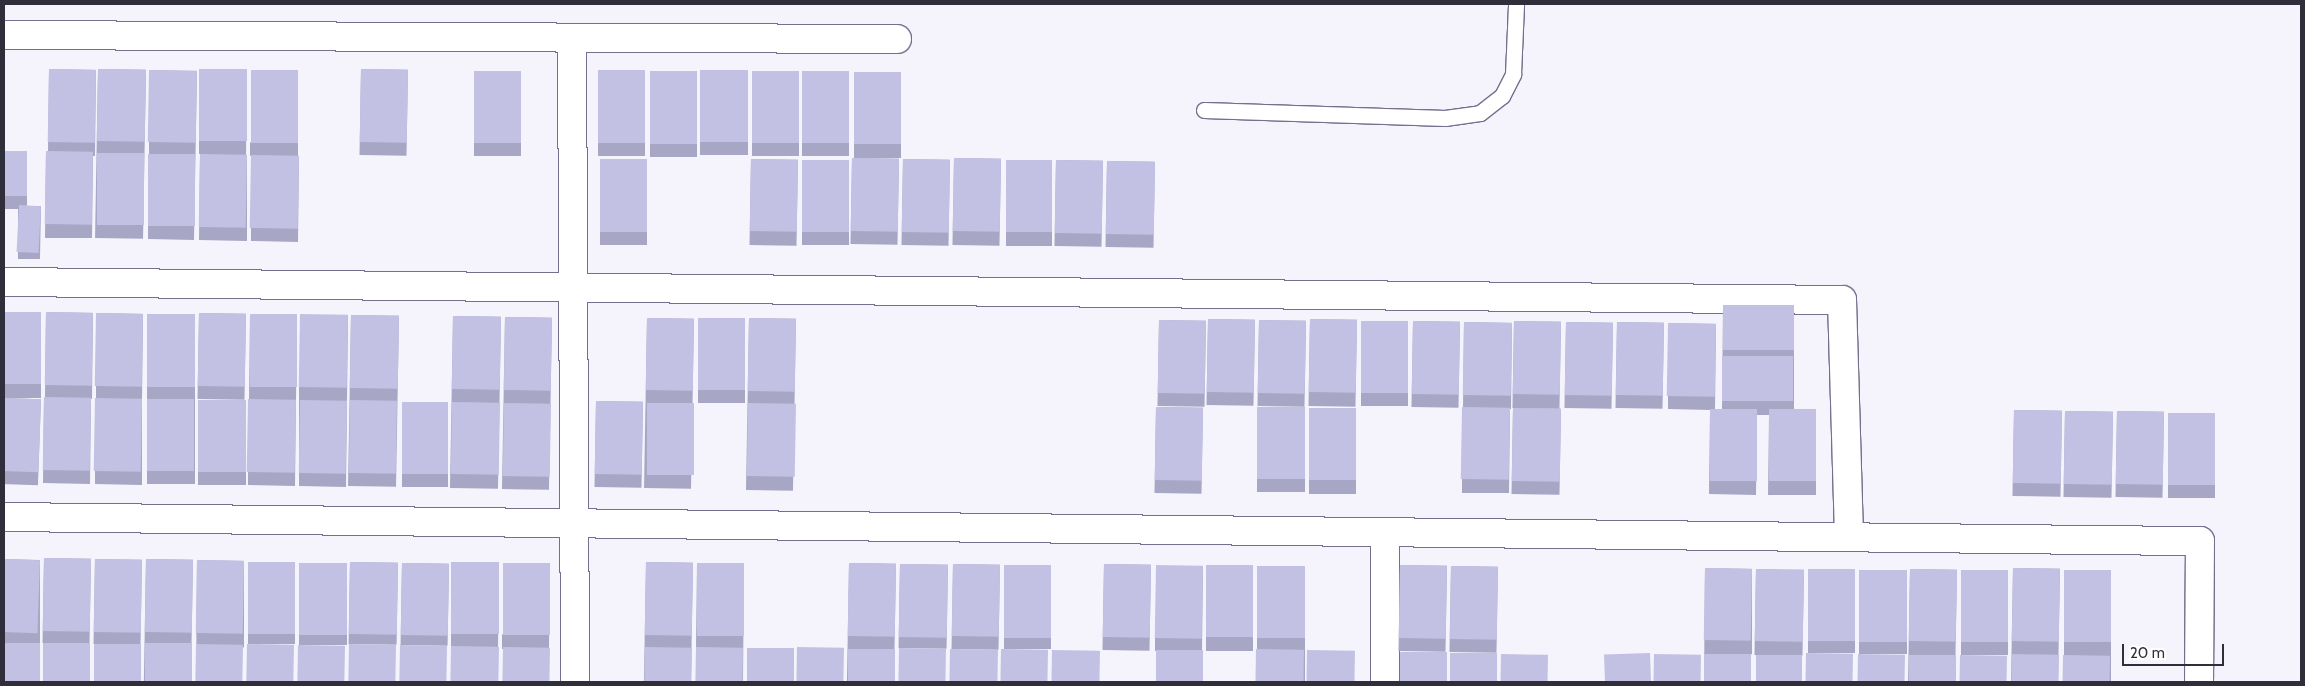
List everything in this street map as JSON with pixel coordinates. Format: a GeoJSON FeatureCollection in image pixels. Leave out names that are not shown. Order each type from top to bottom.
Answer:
{"type":"FeatureCollection","features":[{"type":"Feature","properties":{"kind":"street"},"geometry":{"type":"LineString","coordinates":[[4,34],[897,39]]}},
{"type":"Feature","properties":{"kind":"street"},"geometry":{"type":"LineString","coordinates":[[572,38],[574,682]]}},
{"type":"Feature","properties":{"kind":"street"},"geometry":{"type":"LineString","coordinates":[[4,282],[1842,300],[1849,537]]}},
{"type":"Feature","properties":{"kind":"street"},"geometry":{"type":"LineString","coordinates":[[4,517],[2200,540],[2199,682]]}},
{"type":"Feature","properties":{"kind":"street"},"geometry":{"type":"LineString","coordinates":[[1385,532],[1385,682]]}},
{"type":"Feature","properties":{"kind":"lane"},"geometry":{"type":"LineString","coordinates":[[1204,110],[1445,118],[1480,112],[1502,96],[1513,74],[1516,4]]}},
{"type":"Feature","properties":{"kind":"building"},"geometry":{"type":"Polygon","coordinates":[[[49,69],[96,70],[95,143],[48,142],[49,69]]]}},
{"type":"Feature","properties":{"kind":"building"},"geometry":{"type":"Polygon","coordinates":[[[98,69],[146,70],[145,142],[97,141],[98,69]]]}},
{"type":"Feature","properties":{"kind":"building"},"geometry":{"type":"Polygon","coordinates":[[[199,69],[247,69],[247,141],[199,141],[199,69]]]}},
{"type":"Feature","properties":{"kind":"building"},"geometry":{"type":"Polygon","coordinates":[[[361,69],[408,70],[407,143],[360,142],[361,69]]]}},
{"type":"Feature","properties":{"kind":"building"},"geometry":{"type":"Polygon","coordinates":[[[149,70],[197,71],[196,143],[148,142],[149,70]]]}},
{"type":"Feature","properties":{"kind":"building"},"geometry":{"type":"Polygon","coordinates":[[[251,70],[298,70],[298,143],[251,143],[251,70]]]}},
{"type":"Feature","properties":{"kind":"building"},"geometry":{"type":"Polygon","coordinates":[[[598,70],[645,70],[645,143],[598,143],[598,70]]]}},
{"type":"Feature","properties":{"kind":"building"},"geometry":{"type":"Polygon","coordinates":[[[700,70],[748,70],[748,142],[700,142],[700,70]]]}},
{"type":"Feature","properties":{"kind":"building"},"geometry":{"type":"Polygon","coordinates":[[[474,71],[521,71],[521,143],[474,143],[474,71]]]}},
{"type":"Feature","properties":{"kind":"building"},"geometry":{"type":"Polygon","coordinates":[[[650,71],[697,71],[697,144],[650,144],[650,71]]]}},
{"type":"Feature","properties":{"kind":"building"},"geometry":{"type":"Polygon","coordinates":[[[752,71],[799,71],[799,143],[752,143],[752,71]]]}},
{"type":"Feature","properties":{"kind":"building"},"geometry":{"type":"Polygon","coordinates":[[[802,71],[849,71],[849,143],[802,143],[802,71]]]}},
{"type":"Feature","properties":{"kind":"building"},"geometry":{"type":"Polygon","coordinates":[[[854,72],[901,72],[901,144],[854,144],[854,72]]]}},
{"type":"Feature","properties":{"kind":"building"},"geometry":{"type":"Polygon","coordinates":[[[4,151],[27,151],[27,196],[4,196],[4,151]]]}},
{"type":"Feature","properties":{"kind":"building"},"geometry":{"type":"Polygon","coordinates":[[[46,151],[93,152],[92,225],[45,224],[46,151]]]}},
{"type":"Feature","properties":{"kind":"building"},"geometry":{"type":"Polygon","coordinates":[[[97,153],[144,153],[144,225],[97,225],[97,153]]]}},
{"type":"Feature","properties":{"kind":"building"},"geometry":{"type":"Polygon","coordinates":[[[148,154],[195,154],[195,226],[148,226],[148,154]]]}},
{"type":"Feature","properties":{"kind":"building"},"geometry":{"type":"Polygon","coordinates":[[[200,154],[247,155],[246,228],[199,227],[200,154]]]}},
{"type":"Feature","properties":{"kind":"building"},"geometry":{"type":"Polygon","coordinates":[[[251,155],[299,156],[298,229],[250,228],[251,155]]]}},
{"type":"Feature","properties":{"kind":"building"},"geometry":{"type":"Polygon","coordinates":[[[852,158],[899,159],[898,232],[851,231],[852,158]]]}},
{"type":"Feature","properties":{"kind":"building"},"geometry":{"type":"Polygon","coordinates":[[[954,158],[1001,159],[1000,232],[953,231],[954,158]]]}},
{"type":"Feature","properties":{"kind":"building"},"geometry":{"type":"Polygon","coordinates":[[[600,159],[647,159],[647,232],[600,232],[600,159]]]}},
{"type":"Feature","properties":{"kind":"building"},"geometry":{"type":"Polygon","coordinates":[[[751,159],[798,160],[797,232],[750,231],[751,159]]]}},
{"type":"Feature","properties":{"kind":"building"},"geometry":{"type":"Polygon","coordinates":[[[903,159],[950,160],[949,233],[902,232],[903,159]]]}},
{"type":"Feature","properties":{"kind":"building"},"geometry":{"type":"Polygon","coordinates":[[[802,160],[849,160],[849,232],[802,232],[802,160]]]}},
{"type":"Feature","properties":{"kind":"building"},"geometry":{"type":"Polygon","coordinates":[[[1006,160],[1052,160],[1052,232],[1006,232],[1006,160]]]}},
{"type":"Feature","properties":{"kind":"building"},"geometry":{"type":"Polygon","coordinates":[[[1056,160],[1103,161],[1102,234],[1055,233],[1056,160]]]}},
{"type":"Feature","properties":{"kind":"building"},"geometry":{"type":"Polygon","coordinates":[[[1107,161],[1155,162],[1154,235],[1106,234],[1107,161]]]}},
{"type":"Feature","properties":{"kind":"building"},"geometry":{"type":"Polygon","coordinates":[[[19,205],[41,206],[39,253],[17,252],[19,205]]]}},
{"type":"Feature","properties":{"kind":"building"},"geometry":{"type":"Polygon","coordinates":[[[1723,305],[1794,305],[1794,350],[1723,350],[1723,305]]]}},
{"type":"Feature","properties":{"kind":"building"},"geometry":{"type":"Polygon","coordinates":[[[4,312],[41,312],[41,384],[4,384],[4,312]]]}},
{"type":"Feature","properties":{"kind":"building"},"geometry":{"type":"Polygon","coordinates":[[[46,312],[93,313],[92,386],[45,385],[46,312]]]}},
{"type":"Feature","properties":{"kind":"building"},"geometry":{"type":"Polygon","coordinates":[[[96,313],[143,314],[142,387],[95,386],[96,313]]]}},
{"type":"Feature","properties":{"kind":"building"},"geometry":{"type":"Polygon","coordinates":[[[199,313],[246,314],[245,387],[198,386],[199,313]]]}},
{"type":"Feature","properties":{"kind":"building"},"geometry":{"type":"Polygon","coordinates":[[[147,314],[195,314],[195,387],[147,387],[147,314]]]}},
{"type":"Feature","properties":{"kind":"building"},"geometry":{"type":"Polygon","coordinates":[[[250,314],[297,314],[297,387],[250,387],[250,314]]]}},
{"type":"Feature","properties":{"kind":"building"},"geometry":{"type":"Polygon","coordinates":[[[300,314],[348,315],[347,388],[299,387],[300,314]]]}},
{"type":"Feature","properties":{"kind":"building"},"geometry":{"type":"Polygon","coordinates":[[[351,315],[399,316],[398,389],[350,388],[351,315]]]}},
{"type":"Feature","properties":{"kind":"building"},"geometry":{"type":"Polygon","coordinates":[[[453,316],[501,317],[500,390],[452,389],[453,316]]]}},
{"type":"Feature","properties":{"kind":"building"},"geometry":{"type":"Polygon","coordinates":[[[505,317],[552,318],[551,391],[504,390],[505,317]]]}},
{"type":"Feature","properties":{"kind":"building"},"geometry":{"type":"Polygon","coordinates":[[[647,318],[694,319],[693,391],[646,390],[647,318]]]}},
{"type":"Feature","properties":{"kind":"building"},"geometry":{"type":"Polygon","coordinates":[[[698,318],[745,318],[745,390],[698,390],[698,318]]]}},
{"type":"Feature","properties":{"kind":"building"},"geometry":{"type":"Polygon","coordinates":[[[749,318],[796,319],[795,392],[748,391],[749,318]]]}},
{"type":"Feature","properties":{"kind":"building"},"geometry":{"type":"Polygon","coordinates":[[[1208,319],[1255,320],[1254,393],[1207,392],[1208,319]]]}},
{"type":"Feature","properties":{"kind":"building"},"geometry":{"type":"Polygon","coordinates":[[[1310,319],[1357,320],[1356,393],[1309,392],[1310,319]]]}},
{"type":"Feature","properties":{"kind":"building"},"geometry":{"type":"Polygon","coordinates":[[[1159,320],[1206,321],[1205,394],[1158,393],[1159,320]]]}},
{"type":"Feature","properties":{"kind":"building"},"geometry":{"type":"Polygon","coordinates":[[[1259,320],[1306,321],[1305,394],[1258,393],[1259,320]]]}},
{"type":"Feature","properties":{"kind":"building"},"geometry":{"type":"Polygon","coordinates":[[[1361,321],[1408,321],[1408,393],[1361,393],[1361,321]]]}},
{"type":"Feature","properties":{"kind":"building"},"geometry":{"type":"Polygon","coordinates":[[[1413,321],[1460,322],[1459,395],[1412,394],[1413,321]]]}},
{"type":"Feature","properties":{"kind":"building"},"geometry":{"type":"Polygon","coordinates":[[[1514,321],[1561,322],[1560,395],[1513,394],[1514,321]]]}},
{"type":"Feature","properties":{"kind":"building"},"geometry":{"type":"Polygon","coordinates":[[[1464,322],[1512,323],[1511,396],[1463,395],[1464,322]]]}},
{"type":"Feature","properties":{"kind":"building"},"geometry":{"type":"Polygon","coordinates":[[[1566,322],[1613,323],[1612,396],[1565,395],[1566,322]]]}},
{"type":"Feature","properties":{"kind":"building"},"geometry":{"type":"Polygon","coordinates":[[[1617,322],[1664,323],[1663,396],[1616,395],[1617,322]]]}},
{"type":"Feature","properties":{"kind":"building"},"geometry":{"type":"Polygon","coordinates":[[[1668,323],[1716,324],[1715,397],[1667,396],[1668,323]]]}},
{"type":"Feature","properties":{"kind":"building"},"geometry":{"type":"Polygon","coordinates":[[[1722,356],[1793,356],[1793,401],[1722,401],[1722,356]]]}},
{"type":"Feature","properties":{"kind":"building"},"geometry":{"type":"Polygon","coordinates":[[[44,397],[91,398],[90,471],[43,470],[44,397]]]}},
{"type":"Feature","properties":{"kind":"building"},"geometry":{"type":"Polygon","coordinates":[[[4,398],[41,399],[38,472],[4,471],[4,398]]]}},
{"type":"Feature","properties":{"kind":"building"},"geometry":{"type":"Polygon","coordinates":[[[95,398],[142,399],[141,472],[94,471],[95,398]]]}},
{"type":"Feature","properties":{"kind":"building"},"geometry":{"type":"Polygon","coordinates":[[[147,399],[194,399],[194,471],[147,471],[147,399]]]}},
{"type":"Feature","properties":{"kind":"building"},"geometry":{"type":"Polygon","coordinates":[[[248,399],[296,400],[295,473],[247,472],[248,399]]]}},
{"type":"Feature","properties":{"kind":"building"},"geometry":{"type":"Polygon","coordinates":[[[198,400],[246,400],[246,472],[198,472],[198,400]]]}},
{"type":"Feature","properties":{"kind":"building"},"geometry":{"type":"Polygon","coordinates":[[[300,400],[347,401],[346,474],[299,473],[300,400]]]}},
{"type":"Feature","properties":{"kind":"building"},"geometry":{"type":"Polygon","coordinates":[[[350,400],[397,401],[396,474],[349,473],[350,400]]]}},
{"type":"Feature","properties":{"kind":"building"},"geometry":{"type":"Polygon","coordinates":[[[596,401],[643,402],[642,475],[595,474],[596,401]]]}},
{"type":"Feature","properties":{"kind":"building"},"geometry":{"type":"Polygon","coordinates":[[[402,402],[448,402],[448,474],[402,474],[402,402]]]}},
{"type":"Feature","properties":{"kind":"building"},"geometry":{"type":"Polygon","coordinates":[[[452,402],[500,403],[499,475],[451,474],[452,402]]]}},
{"type":"Feature","properties":{"kind":"building"},"geometry":{"type":"Polygon","coordinates":[[[504,403],[551,404],[550,477],[503,476],[504,403]]]}},
{"type":"Feature","properties":{"kind":"building"},"geometry":{"type":"Polygon","coordinates":[[[647,403],[694,403],[694,475],[647,475],[647,403]]]}},
{"type":"Feature","properties":{"kind":"building"},"geometry":{"type":"Polygon","coordinates":[[[748,403],[796,404],[795,477],[747,476],[748,403]]]}},
{"type":"Feature","properties":{"kind":"building"},"geometry":{"type":"Polygon","coordinates":[[[1156,407],[1203,408],[1202,481],[1155,480],[1156,407]]]}},
{"type":"Feature","properties":{"kind":"building"},"geometry":{"type":"Polygon","coordinates":[[[1257,407],[1305,407],[1305,479],[1257,479],[1257,407]]]}},
{"type":"Feature","properties":{"kind":"building"},"geometry":{"type":"Polygon","coordinates":[[[1462,407],[1510,408],[1509,480],[1461,479],[1462,407]]]}},
{"type":"Feature","properties":{"kind":"building"},"geometry":{"type":"Polygon","coordinates":[[[1309,408],[1356,408],[1356,480],[1309,480],[1309,408]]]}},
{"type":"Feature","properties":{"kind":"building"},"geometry":{"type":"Polygon","coordinates":[[[1513,408],[1561,409],[1560,482],[1512,481],[1513,408]]]}},
{"type":"Feature","properties":{"kind":"building"},"geometry":{"type":"Polygon","coordinates":[[[1710,409],[1757,409],[1757,481],[1710,481],[1710,409]]]}},
{"type":"Feature","properties":{"kind":"building"},"geometry":{"type":"Polygon","coordinates":[[[1769,409],[1816,409],[1816,481],[1769,481],[1769,409]]]}},
{"type":"Feature","properties":{"kind":"building"},"geometry":{"type":"Polygon","coordinates":[[[2014,410],[2062,411],[2061,484],[2013,483],[2014,410]]]}},
{"type":"Feature","properties":{"kind":"building"},"geometry":{"type":"Polygon","coordinates":[[[2065,411],[2113,412],[2112,485],[2064,484],[2065,411]]]}},
{"type":"Feature","properties":{"kind":"building"},"geometry":{"type":"Polygon","coordinates":[[[2117,411],[2164,412],[2163,485],[2116,484],[2117,411]]]}},
{"type":"Feature","properties":{"kind":"building"},"geometry":{"type":"Polygon","coordinates":[[[2168,413],[2215,413],[2215,485],[2168,485],[2168,413]]]}},
{"type":"Feature","properties":{"kind":"building"},"geometry":{"type":"Polygon","coordinates":[[[44,558],[91,559],[90,632],[43,631],[44,558]]]}},
{"type":"Feature","properties":{"kind":"building"},"geometry":{"type":"Polygon","coordinates":[[[4,559],[40,560],[37,633],[4,632],[4,559]]]}},
{"type":"Feature","properties":{"kind":"building"},"geometry":{"type":"Polygon","coordinates":[[[95,559],[142,560],[141,633],[94,632],[95,559]]]}},
{"type":"Feature","properties":{"kind":"building"},"geometry":{"type":"Polygon","coordinates":[[[146,559],[193,560],[192,633],[145,632],[146,559]]]}},
{"type":"Feature","properties":{"kind":"building"},"geometry":{"type":"Polygon","coordinates":[[[197,560],[244,561],[243,634],[196,633],[197,560]]]}},
{"type":"Feature","properties":{"kind":"building"},"geometry":{"type":"Polygon","coordinates":[[[248,562],[295,562],[295,634],[248,634],[248,562]]]}},
{"type":"Feature","properties":{"kind":"building"},"geometry":{"type":"Polygon","coordinates":[[[350,562],[398,563],[397,635],[349,634],[350,562]]]}},
{"type":"Feature","properties":{"kind":"building"},"geometry":{"type":"Polygon","coordinates":[[[451,562],[499,562],[499,634],[451,634],[451,562]]]}},
{"type":"Feature","properties":{"kind":"building"},"geometry":{"type":"Polygon","coordinates":[[[646,562],[693,563],[692,636],[645,635],[646,562]]]}},
{"type":"Feature","properties":{"kind":"building"},"geometry":{"type":"Polygon","coordinates":[[[299,563],[347,563],[347,635],[299,635],[299,563]]]}},
{"type":"Feature","properties":{"kind":"building"},"geometry":{"type":"Polygon","coordinates":[[[402,563],[449,564],[448,636],[401,635],[402,563]]]}},
{"type":"Feature","properties":{"kind":"building"},"geometry":{"type":"Polygon","coordinates":[[[503,563],[550,563],[550,635],[503,635],[503,563]]]}},
{"type":"Feature","properties":{"kind":"building"},"geometry":{"type":"Polygon","coordinates":[[[697,563],[744,563],[744,636],[697,636],[697,563]]]}},
{"type":"Feature","properties":{"kind":"building"},"geometry":{"type":"Polygon","coordinates":[[[849,563],[896,564],[895,637],[848,636],[849,563]]]}},
{"type":"Feature","properties":{"kind":"building"},"geometry":{"type":"Polygon","coordinates":[[[900,564],[948,565],[947,638],[899,637],[900,564]]]}},
{"type":"Feature","properties":{"kind":"building"},"geometry":{"type":"Polygon","coordinates":[[[953,564],[1000,565],[999,637],[952,636],[953,564]]]}},
{"type":"Feature","properties":{"kind":"building"},"geometry":{"type":"Polygon","coordinates":[[[1104,564],[1151,565],[1150,638],[1103,637],[1104,564]]]}},
{"type":"Feature","properties":{"kind":"building"},"geometry":{"type":"Polygon","coordinates":[[[1004,565],[1051,565],[1051,638],[1004,638],[1004,565]]]}},
{"type":"Feature","properties":{"kind":"building"},"geometry":{"type":"Polygon","coordinates":[[[1156,565],[1203,566],[1202,639],[1155,638],[1156,565]]]}},
{"type":"Feature","properties":{"kind":"building"},"geometry":{"type":"Polygon","coordinates":[[[1206,565],[1253,565],[1253,637],[1206,637],[1206,565]]]}},
{"type":"Feature","properties":{"kind":"building"},"geometry":{"type":"Polygon","coordinates":[[[1400,565],[1447,566],[1446,639],[1399,638],[1400,565]]]}},
{"type":"Feature","properties":{"kind":"building"},"geometry":{"type":"Polygon","coordinates":[[[1257,566],[1305,566],[1305,638],[1257,638],[1257,566]]]}},
{"type":"Feature","properties":{"kind":"building"},"geometry":{"type":"Polygon","coordinates":[[[1451,566],[1498,567],[1497,640],[1450,639],[1451,566]]]}},
{"type":"Feature","properties":{"kind":"building"},"geometry":{"type":"Polygon","coordinates":[[[1705,568],[1752,569],[1751,641],[1704,640],[1705,568]]]}},
{"type":"Feature","properties":{"kind":"building"},"geometry":{"type":"Polygon","coordinates":[[[2013,568],[2060,569],[2059,642],[2012,641],[2013,568]]]}},
{"type":"Feature","properties":{"kind":"building"},"geometry":{"type":"Polygon","coordinates":[[[1756,569],[1804,570],[1803,642],[1755,641],[1756,569]]]}},
{"type":"Feature","properties":{"kind":"building"},"geometry":{"type":"Polygon","coordinates":[[[1808,569],[1855,569],[1855,641],[1808,641],[1808,569]]]}},
{"type":"Feature","properties":{"kind":"building"},"geometry":{"type":"Polygon","coordinates":[[[1910,569],[1957,570],[1956,642],[1909,641],[1910,569]]]}},
{"type":"Feature","properties":{"kind":"building"},"geometry":{"type":"Polygon","coordinates":[[[1859,570],[1907,570],[1907,642],[1859,642],[1859,570]]]}},
{"type":"Feature","properties":{"kind":"building"},"geometry":{"type":"Polygon","coordinates":[[[1961,570],[2008,570],[2008,642],[1961,642],[1961,570]]]}},
{"type":"Feature","properties":{"kind":"building"},"geometry":{"type":"Polygon","coordinates":[[[2064,570],[2111,570],[2111,642],[2064,642],[2064,570]]]}},
{"type":"Feature","properties":{"kind":"building"},"geometry":{"type":"Polygon","coordinates":[[[4,643],[40,643],[40,682],[4,682],[4,643]]]}},
{"type":"Feature","properties":{"kind":"building"},"geometry":{"type":"Polygon","coordinates":[[[43,643],[90,643],[90,682],[43,682],[43,643]]]}},
{"type":"Feature","properties":{"kind":"building"},"geometry":{"type":"Polygon","coordinates":[[[145,643],[192,643],[192,682],[145,682],[145,643]]]}},
{"type":"Feature","properties":{"kind":"building"},"geometry":{"type":"Polygon","coordinates":[[[94,644],[141,644],[141,682],[94,682],[94,644]]]}},
{"type":"Feature","properties":{"kind":"building"},"geometry":{"type":"Polygon","coordinates":[[[196,644],[243,645],[242,682],[195,682],[196,644]]]}},
{"type":"Feature","properties":{"kind":"building"},"geometry":{"type":"Polygon","coordinates":[[[247,644],[294,645],[293,682],[246,682],[247,644]]]}},
{"type":"Feature","properties":{"kind":"building"},"geometry":{"type":"Polygon","coordinates":[[[349,644],[396,645],[395,682],[348,682],[349,644]]]}},
{"type":"Feature","properties":{"kind":"building"},"geometry":{"type":"Polygon","coordinates":[[[298,645],[345,646],[344,682],[297,682],[298,645]]]}},
{"type":"Feature","properties":{"kind":"building"},"geometry":{"type":"Polygon","coordinates":[[[400,645],[447,646],[446,682],[399,682],[400,645]]]}},
{"type":"Feature","properties":{"kind":"building"},"geometry":{"type":"Polygon","coordinates":[[[451,646],[499,647],[498,682],[450,682],[451,646]]]}},
{"type":"Feature","properties":{"kind":"building"},"geometry":{"type":"Polygon","coordinates":[[[503,647],[550,648],[549,682],[502,682],[503,647]]]}},
{"type":"Feature","properties":{"kind":"building"},"geometry":{"type":"Polygon","coordinates":[[[645,647],[692,648],[691,682],[644,682],[645,647]]]}},
{"type":"Feature","properties":{"kind":"building"},"geometry":{"type":"Polygon","coordinates":[[[696,647],[743,648],[742,682],[695,682],[696,647]]]}},
{"type":"Feature","properties":{"kind":"building"},"geometry":{"type":"Polygon","coordinates":[[[797,647],[844,648],[843,682],[796,682],[797,647]]]}},
{"type":"Feature","properties":{"kind":"building"},"geometry":{"type":"Polygon","coordinates":[[[747,648],[794,648],[794,682],[747,682],[747,648]]]}},
{"type":"Feature","properties":{"kind":"building"},"geometry":{"type":"Polygon","coordinates":[[[899,648],[946,649],[945,682],[898,682],[899,648]]]}},
{"type":"Feature","properties":{"kind":"building"},"geometry":{"type":"Polygon","coordinates":[[[848,649],[895,649],[895,682],[848,682],[848,649]]]}},
{"type":"Feature","properties":{"kind":"building"},"geometry":{"type":"Polygon","coordinates":[[[950,649],[998,650],[997,682],[949,682],[950,649]]]}},
{"type":"Feature","properties":{"kind":"building"},"geometry":{"type":"Polygon","coordinates":[[[1001,649],[1048,650],[1047,682],[1000,682],[1001,649]]]}},
{"type":"Feature","properties":{"kind":"building"},"geometry":{"type":"Polygon","coordinates":[[[1256,649],[1304,650],[1303,682],[1255,682],[1256,649]]]}},
{"type":"Feature","properties":{"kind":"building"},"geometry":{"type":"Polygon","coordinates":[[[1052,650],[1100,651],[1099,682],[1051,682],[1052,650]]]}},
{"type":"Feature","properties":{"kind":"building"},"geometry":{"type":"Polygon","coordinates":[[[1156,650],[1203,650],[1203,682],[1156,682],[1156,650]]]}},
{"type":"Feature","properties":{"kind":"building"},"geometry":{"type":"Polygon","coordinates":[[[1307,650],[1355,651],[1354,682],[1306,682],[1307,650]]]}},
{"type":"Feature","properties":{"kind":"building"},"geometry":{"type":"Polygon","coordinates":[[[1400,652],[1447,652],[1447,682],[1400,682],[1400,652]]]}},
{"type":"Feature","properties":{"kind":"building"},"geometry":{"type":"Polygon","coordinates":[[[1450,653],[1497,653],[1497,682],[1450,682],[1450,653]]]}},
{"type":"Feature","properties":{"kind":"building"},"geometry":{"type":"Polygon","coordinates":[[[1650,653],[1651,682],[1605,682],[1604,655],[1650,653]]]}},
{"type":"Feature","properties":{"kind":"building"},"geometry":{"type":"Polygon","coordinates":[[[1806,653],[1853,654],[1853,682],[1805,682],[1806,653]]]}},
{"type":"Feature","properties":{"kind":"building"},"geometry":{"type":"Polygon","coordinates":[[[1501,654],[1548,655],[1548,682],[1501,682],[1501,654]]]}},
{"type":"Feature","properties":{"kind":"building"},"geometry":{"type":"Polygon","coordinates":[[[1654,654],[1701,655],[1701,682],[1654,682],[1654,654]]]}},
{"type":"Feature","properties":{"kind":"building"},"geometry":{"type":"Polygon","coordinates":[[[1704,654],[1751,654],[1751,682],[1704,682],[1704,654]]]}},
{"type":"Feature","properties":{"kind":"building"},"geometry":{"type":"Polygon","coordinates":[[[1858,654],[1905,655],[1905,682],[1858,682],[1858,654]]]}},
{"type":"Feature","properties":{"kind":"building"},"geometry":{"type":"Polygon","coordinates":[[[2012,654],[2059,655],[2059,682],[2012,682],[2012,654]]]}},
{"type":"Feature","properties":{"kind":"building"},"geometry":{"type":"Polygon","coordinates":[[[1756,655],[1802,655],[1802,682],[1756,682],[1756,655]]]}},
{"type":"Feature","properties":{"kind":"building"},"geometry":{"type":"Polygon","coordinates":[[[1909,655],[1956,655],[1956,682],[1909,682],[1909,655]]]}},
{"type":"Feature","properties":{"kind":"building"},"geometry":{"type":"Polygon","coordinates":[[[1960,655],[2007,656],[2007,682],[1960,682],[1960,655]]]}},
{"type":"Feature","properties":{"kind":"building"},"geometry":{"type":"Polygon","coordinates":[[[2063,655],[2110,656],[2110,682],[2063,682],[2063,655]]]}}]}
